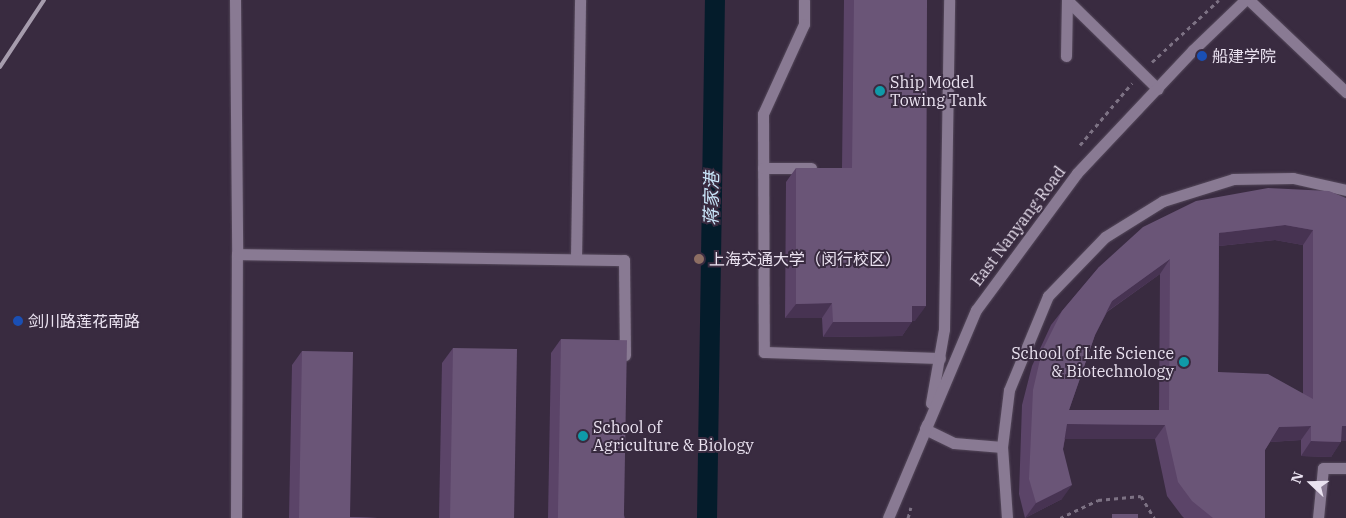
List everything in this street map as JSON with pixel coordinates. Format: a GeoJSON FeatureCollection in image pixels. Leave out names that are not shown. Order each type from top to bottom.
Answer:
{"type":"FeatureCollection","features":[{"type":"Feature","properties":{"kind":"lane"},"geometry":{"type":"LineString","coordinates":[[235,0],[237,254],[236,518]]}},
{"type":"Feature","properties":{"kind":"lane"},"geometry":{"type":"LineString","coordinates":[[576,258],[580,0]]}},
{"type":"Feature","properties":{"kind":"lane"},"geometry":{"type":"LineString","coordinates":[[804,0],[804,24],[763,114],[764,352],[940,358]]}},
{"type":"Feature","properties":{"kind":"lane"},"geometry":{"type":"LineString","coordinates":[[949,0],[948,250],[940,358],[926,429],[954,442],[1002,447]]}},
{"type":"Feature","properties":{"kind":"lane"},"geometry":{"type":"LineString","coordinates":[[1067,0],[1158,89]]}},
{"type":"Feature","properties":{"kind":"lane"},"geometry":{"type":"LineString","coordinates":[[1066,56],[1067,0]]}},
{"type":"Feature","properties":{"kind":"lane"},"geometry":{"type":"LineString","coordinates":[[1247,0],[1346,92]]}},
{"type":"Feature","properties":{"kind":"lane","name":"East Nanyang Road"},"geometry":{"type":"LineString","coordinates":[[888,518],[976,310],[1077,173],[1193,50],[1247,0]]}},
{"type":"Feature","properties":{"kind":"lane"},"geometry":{"type":"LineString","coordinates":[[763,168],[821,168]]}},
{"type":"Feature","properties":{"kind":"lane"},"geometry":{"type":"LineString","coordinates":[[1007,518],[1002,447],[1009,390],[1048,296],[1105,237],[1163,201],[1232,180],[1293,178],[1346,190]]}},
{"type":"Feature","properties":{"kind":"lane"},"geometry":{"type":"LineString","coordinates":[[237,254],[624,260],[625,369]]}},
{"type":"Feature","properties":{"kind":"lane"},"geometry":{"type":"LineString","coordinates":[[1318,518],[1322,468],[1346,468]]}},
{"type":"Feature","properties":{"kind":"path"},"geometry":{"type":"LineString","coordinates":[[1060,518],[1098,500],[1141,496],[1154,518]]}},
{"type":"Feature","properties":{"kind":"path"},"geometry":{"type":"LineString","coordinates":[[908,518],[912,504]]}},
{"type":"Feature","properties":{"kind":"building","name":"Ship Model Towing Tank"},"geometry":{"type":"Polygon","coordinates":[[[854,0],[927,0],[926,306],[912,306],[912,322],[833,322],[832,303],[796,304],[796,168],[852,168],[854,0]]]}},
{"type":"Feature","properties":{"kind":"building"},"geometry":{"type":"Polygon","coordinates":[[[1268,188],[1329,191],[1346,198],[1346,426],[1342,426],[1341,442],[1311,441],[1311,426],[1279,427],[1265,450],[1265,518],[1213,518],[1192,501],[1178,482],[1165,425],[1067,424],[1063,449],[1072,485],[1036,503],[1029,479],[1033,390],[1042,351],[1062,311],[1099,267],[1143,227],[1196,201],[1268,188]],[[1285,225],[1219,233],[1218,372],[1268,374],[1313,399],[1313,230],[1285,225]],[[1170,259],[1112,301],[1095,335],[1069,410],[1169,410],[1170,259]]]}},
{"type":"Feature","properties":{"kind":"building","name":"School of Agriculture & Biology"},"geometry":{"type":"Polygon","coordinates":[[[561,339],[627,340],[624,518],[558,518],[561,339]]]}},
{"type":"Feature","properties":{"kind":"building"},"geometry":{"type":"Polygon","coordinates":[[[453,348],[517,349],[514,518],[450,518],[453,348]]]}},
{"type":"Feature","properties":{"kind":"building"},"geometry":{"type":"Polygon","coordinates":[[[302,351],[353,352],[350,517],[378,518],[299,518],[302,351]]]}},
{"type":"Feature","properties":{"kind":"building"},"geometry":{"type":"Polygon","coordinates":[[[1112,514],[1138,514],[1138,518],[1112,518],[1112,514]]]}},
{"type":"Feature","properties":{"kind":"waterway","name":"蒋家港"},"geometry":{"type":"LineString","coordinates":[[707,518],[715,0]]}},
{"type":"Feature","properties":{"kind":"railway"},"geometry":{"type":"LineString","coordinates":[[0,67],[44,0]]}},
{"type":"Feature","properties":{"kind":"place","name":"船建学院"},"geometry":{"type":"Point","coordinates":[1202,56]}},
{"type":"Feature","properties":{"kind":"place","name":"Ship Model Towing Tank"},"geometry":{"type":"Point","coordinates":[880,91]}},
{"type":"Feature","properties":{"kind":"place","name":"上海交通大学（闵行校区）"},"geometry":{"type":"Point","coordinates":[699,259]}},
{"type":"Feature","properties":{"kind":"place","name":"剑川路莲花南路"},"geometry":{"type":"Point","coordinates":[18,321]}},
{"type":"Feature","properties":{"kind":"place","name":"School of Life Science & Biotechnology"},"geometry":{"type":"Point","coordinates":[1184,362]}},
{"type":"Feature","properties":{"kind":"place","name":"School of Agriculture & Biology"},"geometry":{"type":"Point","coordinates":[583,436]}}]}
